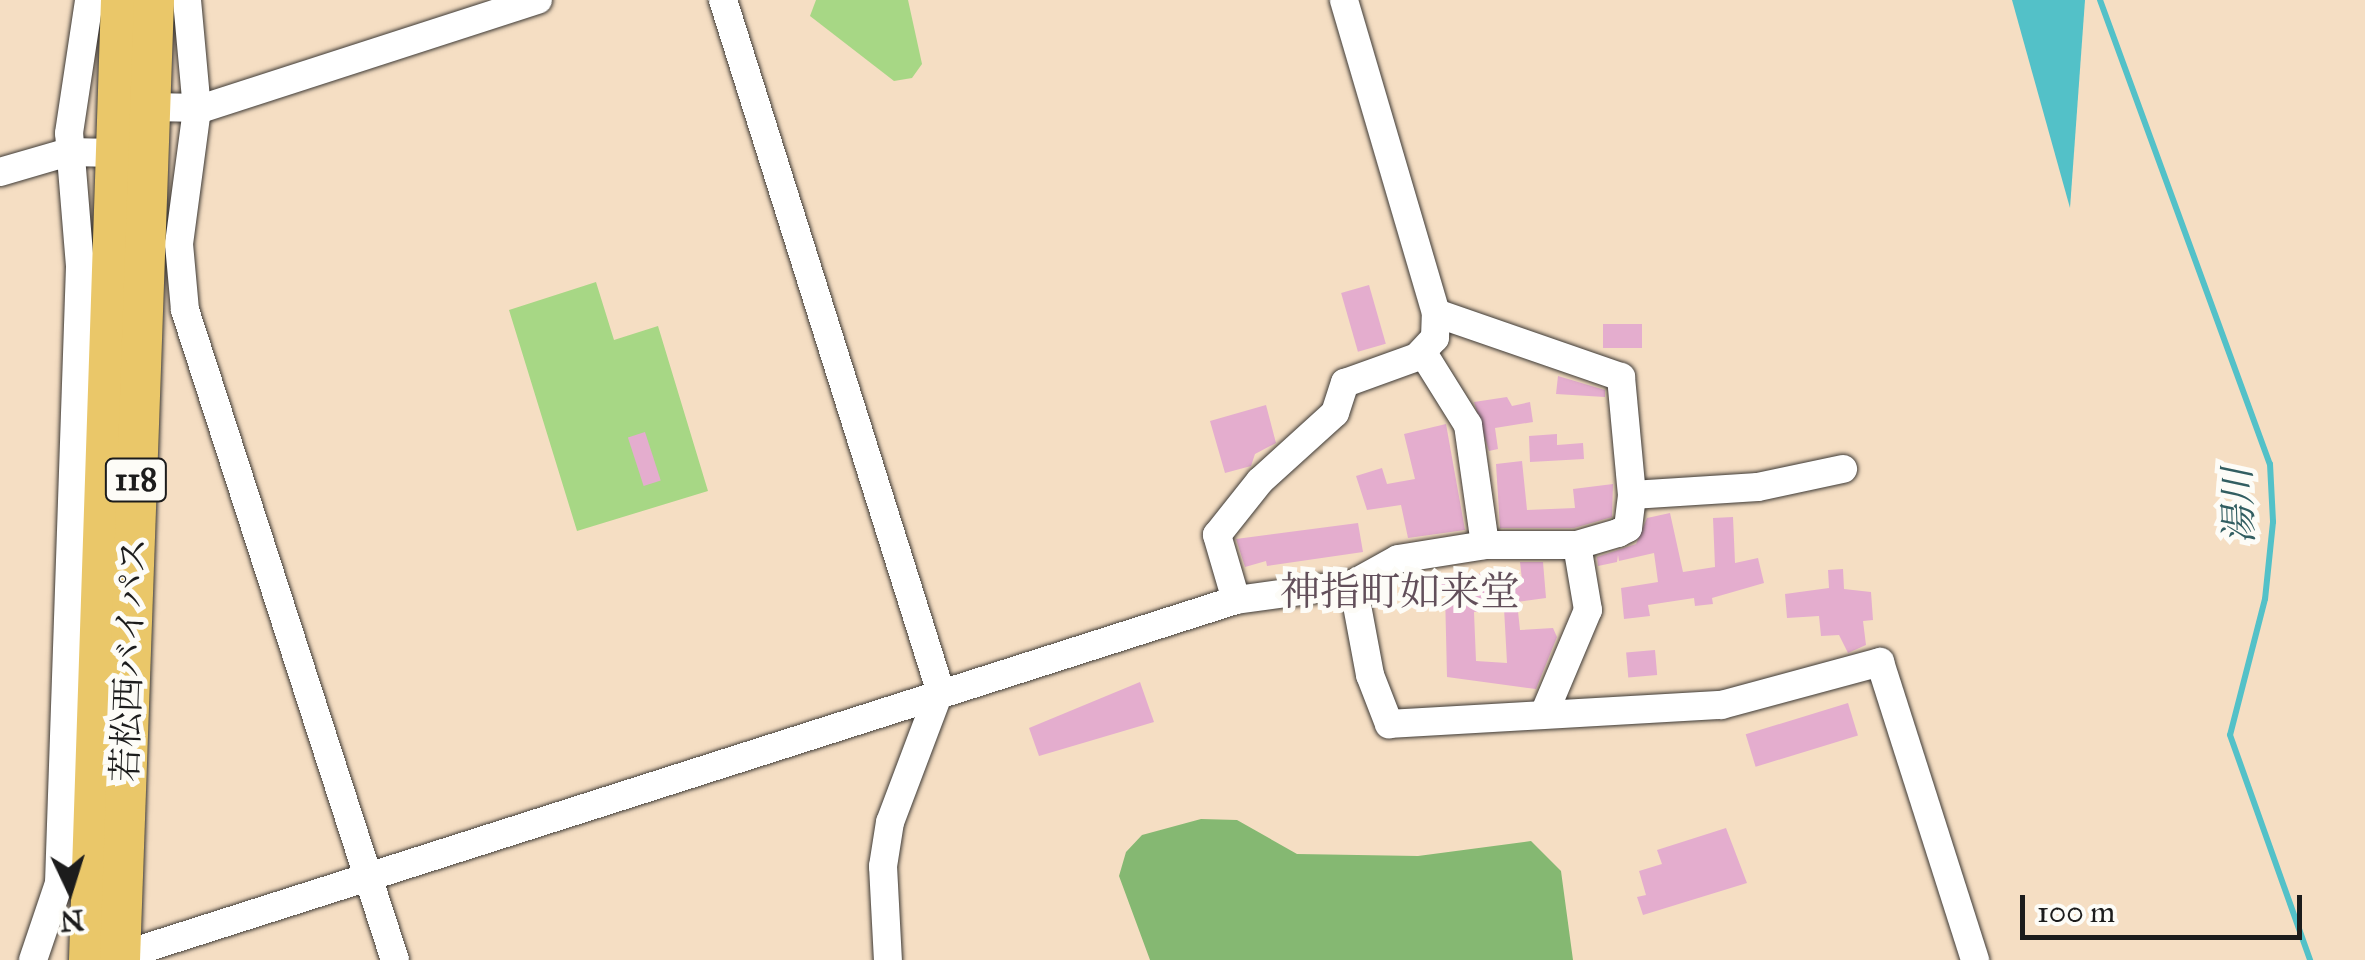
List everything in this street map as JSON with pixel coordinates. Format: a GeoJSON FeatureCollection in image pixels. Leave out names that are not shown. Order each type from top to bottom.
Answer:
{"type":"FeatureCollection","features":[{"type":"Feature","properties":{"kind":"highway","name":"若松西バイパス"},"geometry":{"type":"LineString","coordinates":[[109,959],[116,153],[121,0]]}},
{"type":"Feature","properties":{"kind":"highway","name":"若松西バイパス"},"geometry":{"type":"LineString","coordinates":[[109,959],[154,0]]}},
{"type":"Feature","properties":{"kind":"street"},"geometry":{"type":"LineString","coordinates":[[33,960],[59,883],[80,266],[69,152],[88,0]]}},
{"type":"Feature","properties":{"kind":"street"},"geometry":{"type":"LineString","coordinates":[[187,0],[197,109],[178,244],[185,310],[395,960]]}},
{"type":"Feature","properties":{"kind":"street"},"geometry":{"type":"LineString","coordinates":[[150,107],[197,109],[538,0]]}},
{"type":"Feature","properties":{"kind":"street"},"geometry":{"type":"LineString","coordinates":[[724,0],[940,690],[890,822],[882,866],[888,960]]}},
{"type":"Feature","properties":{"kind":"street"},"geometry":{"type":"LineString","coordinates":[[1236,600],[1216,535],[1260,481],[1335,413],[1345,383],[1423,353],[1435,338],[1436,313],[1344,0]]}},
{"type":"Feature","properties":{"kind":"street"},"geometry":{"type":"LineString","coordinates":[[0,172],[69,152],[116,153]]}},
{"type":"Feature","properties":{"kind":"street"},"geometry":{"type":"LineString","coordinates":[[109,959],[184,947],[368,876],[940,690],[1236,600],[1353,584],[1398,559],[1485,545],[1577,546],[1628,528],[1632,495],[1622,377],[1436,313]]}},
{"type":"Feature","properties":{"kind":"street"},"geometry":{"type":"LineString","coordinates":[[1423,353],[1468,424],[1485,545]]}},
{"type":"Feature","properties":{"kind":"street"},"geometry":{"type":"LineString","coordinates":[[1632,495],[1758,488],[1843,469]]}},
{"type":"Feature","properties":{"kind":"street"},"geometry":{"type":"LineString","coordinates":[[1544,714],[1588,610],[1577,546]]}},
{"type":"Feature","properties":{"kind":"street"},"geometry":{"type":"LineString","coordinates":[[1353,584],[1370,675],[1389,724],[1721,705],[1880,662],[1975,960]]}},
{"type":"Feature","properties":{"kind":"green space"},"geometry":{"type":"Polygon","coordinates":[[[816,0],[908,0],[922,64],[912,78],[894,81],[810,16],[816,0]]]}},
{"type":"Feature","properties":{"kind":"green space"},"geometry":{"type":"Polygon","coordinates":[[[596,282],[614,340],[658,326],[708,491],[577,531],[509,310],[596,282]]]}},
{"type":"Feature","properties":{"kind":"green space"},"geometry":{"type":"Polygon","coordinates":[[[1201,819],[1237,820],[1297,854],[1418,856],[1531,841],[1561,871],[1573,960],[1150,960],[1119,876],[1126,852],[1142,835],[1201,819]]]}},
{"type":"Feature","properties":{"kind":"water"},"geometry":{"type":"Polygon","coordinates":[[[2012,0],[2085,0],[2070,208],[2012,0]]]}},
{"type":"Feature","properties":{"kind":"building"},"geometry":{"type":"Polygon","coordinates":[[[1369,285],[1386,344],[1358,352],[1341,293],[1369,285]]]}},
{"type":"Feature","properties":{"kind":"building"},"geometry":{"type":"Polygon","coordinates":[[[1603,324],[1642,324],[1642,348],[1603,348],[1603,324]]]}},
{"type":"Feature","properties":{"kind":"building"},"geometry":{"type":"Polygon","coordinates":[[[1558,376],[1605,390],[1605,397],[1556,394],[1558,376]]]}},
{"type":"Feature","properties":{"kind":"building"},"geometry":{"type":"Polygon","coordinates":[[[1507,397],[1512,406],[1530,402],[1533,422],[1495,428],[1498,449],[1489,451],[1474,402],[1507,397]]]}},
{"type":"Feature","properties":{"kind":"building"},"geometry":{"type":"Polygon","coordinates":[[[1266,405],[1276,443],[1255,454],[1251,466],[1225,473],[1210,421],[1266,405]]]}},
{"type":"Feature","properties":{"kind":"building"},"geometry":{"type":"Polygon","coordinates":[[[1446,424],[1465,530],[1408,538],[1401,505],[1367,510],[1356,476],[1382,468],[1387,484],[1415,479],[1404,434],[1446,424]]]}},
{"type":"Feature","properties":{"kind":"building"},"geometry":{"type":"Polygon","coordinates":[[[645,432],[661,481],[644,486],[628,438],[645,432]]]}},
{"type":"Feature","properties":{"kind":"building"},"geometry":{"type":"Polygon","coordinates":[[[1557,434],[1557,445],[1583,443],[1584,459],[1530,462],[1529,436],[1557,434]]]}},
{"type":"Feature","properties":{"kind":"building"},"geometry":{"type":"Polygon","coordinates":[[[1522,461],[1527,510],[1575,508],[1573,489],[1613,484],[1612,517],[1574,528],[1500,528],[1496,464],[1522,461]]]}},
{"type":"Feature","properties":{"kind":"building"},"geometry":{"type":"Polygon","coordinates":[[[1670,513],[1683,572],[1715,567],[1713,518],[1733,517],[1735,563],[1758,558],[1764,583],[1712,598],[1713,604],[1695,606],[1694,598],[1648,605],[1650,616],[1624,619],[1621,588],[1658,582],[1654,553],[1619,561],[1618,555],[1617,562],[1598,566],[1597,557],[1636,544],[1647,518],[1670,513]]]}},
{"type":"Feature","properties":{"kind":"building"},"geometry":{"type":"Polygon","coordinates":[[[1358,523],[1363,552],[1267,566],[1266,561],[1245,567],[1236,539],[1358,523]]]}},
{"type":"Feature","properties":{"kind":"building"},"geometry":{"type":"Polygon","coordinates":[[[1520,562],[1543,562],[1546,598],[1517,602],[1520,630],[1553,628],[1557,637],[1536,689],[1447,677],[1445,592],[1429,594],[1428,579],[1487,573],[1488,583],[1522,580],[1520,562]],[[1504,608],[1474,612],[1476,661],[1507,663],[1504,608]]]}},
{"type":"Feature","properties":{"kind":"building"},"geometry":{"type":"Polygon","coordinates":[[[1843,569],[1844,589],[1871,592],[1873,620],[1863,621],[1866,645],[1848,653],[1839,635],[1821,636],[1819,616],[1787,618],[1785,594],[1829,588],[1828,570],[1843,569]]]}},
{"type":"Feature","properties":{"kind":"building"},"geometry":{"type":"Polygon","coordinates":[[[1655,650],[1657,675],[1628,677],[1626,653],[1655,650]]]}},
{"type":"Feature","properties":{"kind":"building"},"geometry":{"type":"Polygon","coordinates":[[[1140,682],[1154,722],[1039,756],[1029,728],[1140,682]]]}},
{"type":"Feature","properties":{"kind":"building"},"geometry":{"type":"Polygon","coordinates":[[[1848,703],[1858,736],[1756,767],[1746,734],[1848,703]]]}},
{"type":"Feature","properties":{"kind":"building"},"geometry":{"type":"Polygon","coordinates":[[[1726,828],[1747,883],[1643,915],[1637,897],[1646,895],[1639,871],[1662,864],[1657,850],[1726,828]]]}},
{"type":"Feature","properties":{"kind":"waterway","name":"湯川"},"geometry":{"type":"LineString","coordinates":[[2100,0],[2270,464],[2273,522],[2265,599],[2230,735],[2310,960]]}},
{"type":"Feature","properties":{"kind":"district","name":"神指町如来堂"},"geometry":{"type":"Point","coordinates":[1400,592]}}]}
